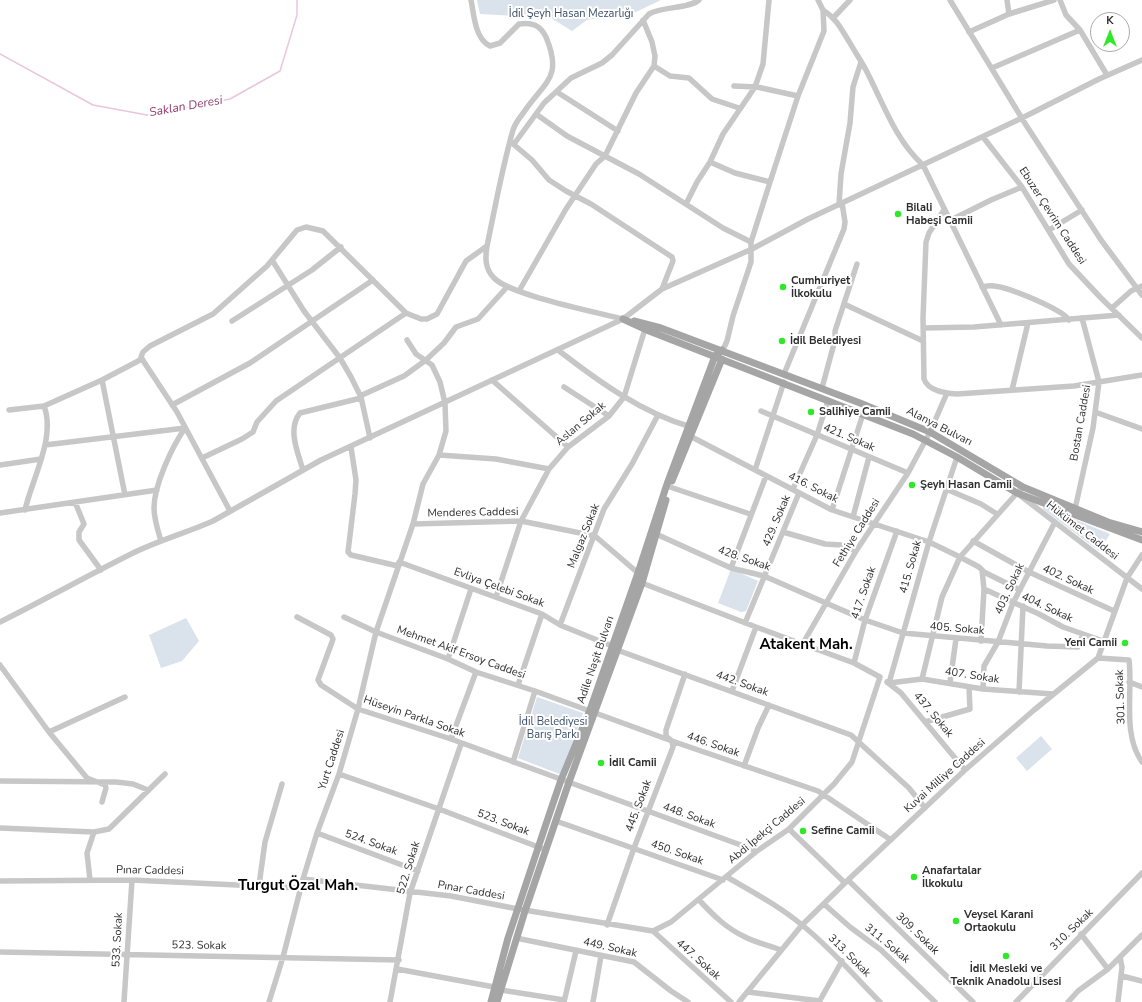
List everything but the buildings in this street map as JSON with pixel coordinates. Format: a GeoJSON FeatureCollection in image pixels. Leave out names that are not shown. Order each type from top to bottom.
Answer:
{"type":"FeatureCollection","features":[{"type":"Feature","properties":{"kind":"main road","name":"Alanya Bulvarı"},"geometry":{"type":"LineString","coordinates":[[622,319],[661,328],[722,350],[822,388],[930,432],[1023,487],[1108,522],[1142,532]]}},
{"type":"Feature","properties":{"kind":"main road","name":"Alanya Bulvarı"},"geometry":{"type":"LineString","coordinates":[[622,319],[925,439],[1017,493],[1142,540]]}},
{"type":"Feature","properties":{"kind":"main road","name":"Adile Naşit Bulvarı"},"geometry":{"type":"LineString","coordinates":[[497,1002],[497,989],[521,910],[565,781],[593,712],[615,648],[652,528],[722,350]]}},
{"type":"Feature","properties":{"kind":"main road","name":"Adile Naşit Bulvarı"},"geometry":{"type":"LineString","coordinates":[[615,648],[642,583],[670,487],[689,431]]}},
{"type":"Feature","properties":{"kind":"main road","name":"Adile Naşit Bulvarı"},"geometry":{"type":"LineString","coordinates":[[543,849],[556,821],[565,781]]}},
{"type":"Feature","properties":{"kind":"main road","name":"Adile Naşit Bulvarı"},"geometry":{"type":"LineString","coordinates":[[491,1002],[516,938],[521,910]]}},
{"type":"Feature","properties":{"kind":"street"},"geometry":{"type":"LineString","coordinates":[[471,0],[479,36],[484,44],[490,46],[500,43],[519,24],[532,24],[541,28],[553,57],[552,72],[548,81],[520,117],[514,128],[512,143],[487,246],[485,258],[489,272],[494,279],[507,287],[622,319]]}},
{"type":"Feature","properties":{"kind":"street"},"geometry":{"type":"LineString","coordinates":[[512,143],[536,114],[571,78],[602,63],[612,55],[643,20],[656,10],[689,4],[699,0]]}},
{"type":"Feature","properties":{"kind":"street"},"geometry":{"type":"LineString","coordinates":[[686,204],[710,162],[723,134],[739,108],[755,87],[763,64],[769,0]]}},
{"type":"Feature","properties":{"kind":"street"},"geometry":{"type":"LineString","coordinates":[[722,350],[727,341],[733,316],[751,262],[751,242],[770,182],[798,96],[824,31],[823,10],[818,0]]}},
{"type":"Feature","properties":{"kind":"street"},"geometry":{"type":"LineString","coordinates":[[834,17],[850,0]]}},
{"type":"Feature","properties":{"kind":"street"},"geometry":{"type":"LineString","coordinates":[[950,0],[1022,118],[1082,210],[1139,287],[1142,295]]}},
{"type":"Feature","properties":{"kind":"street"},"geometry":{"type":"LineString","coordinates":[[1007,0],[1009,14]]}},
{"type":"Feature","properties":{"kind":"street"},"geometry":{"type":"LineString","coordinates":[[970,32],[1009,14],[1054,0]]}},
{"type":"Feature","properties":{"kind":"street"},"geometry":{"type":"LineString","coordinates":[[1060,0],[1066,15],[1080,30],[1107,75]]}},
{"type":"Feature","properties":{"kind":"street"},"geometry":{"type":"LineString","coordinates":[[823,10],[834,17],[861,62],[913,157],[923,166],[1001,325]]}},
{"type":"Feature","properties":{"kind":"street"},"geometry":{"type":"LineString","coordinates":[[519,291],[576,195],[596,164],[605,156],[636,93],[654,66],[655,56],[652,42],[643,20]]}},
{"type":"Feature","properties":{"kind":"street"},"geometry":{"type":"LineString","coordinates":[[992,68],[1080,30]]}},
{"type":"Feature","properties":{"kind":"street"},"geometry":{"type":"LineString","coordinates":[[0,622],[161,541],[178,533],[194,529],[230,511],[303,470],[622,319],[662,289],[752,249],[841,204],[983,137],[1107,75],[1142,60]]}},
{"type":"Feature","properties":{"kind":"street"},"geometry":{"type":"LineString","coordinates":[[784,374],[844,229],[845,222],[841,204],[841,174],[850,123],[853,87],[861,62]]}},
{"type":"Feature","properties":{"kind":"street"},"geometry":{"type":"LineString","coordinates":[[654,66],[670,76],[689,78],[712,99],[739,108]]}},
{"type":"Feature","properties":{"kind":"street"},"geometry":{"type":"LineString","coordinates":[[734,86],[755,87],[798,96]]}},
{"type":"Feature","properties":{"kind":"street"},"geometry":{"type":"LineString","coordinates":[[557,92],[618,131]]}},
{"type":"Feature","properties":{"kind":"street"},"geometry":{"type":"LineString","coordinates":[[536,114],[567,136],[640,174],[723,228],[751,242]]}},
{"type":"Feature","properties":{"kind":"street","name":"Ebuzer Çevrim Caddesi"},"geometry":{"type":"LineString","coordinates":[[983,137],[1022,187],[1050,230],[1069,264],[1142,338]]}},
{"type":"Feature","properties":{"kind":"street"},"geometry":{"type":"LineString","coordinates":[[512,143],[549,180],[566,191],[576,195],[672,257],[673,261],[662,289]]}},
{"type":"Feature","properties":{"kind":"street"},"geometry":{"type":"LineString","coordinates":[[710,162],[735,173],[770,182]]}},
{"type":"Feature","properties":{"kind":"street"},"geometry":{"type":"LineString","coordinates":[[949,221],[991,200],[1022,187]]}},
{"type":"Feature","properties":{"kind":"street"},"geometry":{"type":"LineString","coordinates":[[944,210],[929,233],[926,242],[923,341],[924,379],[925,384],[929,388],[947,393],[1012,390],[1074,386],[1142,375]]}},
{"type":"Feature","properties":{"kind":"street"},"geometry":{"type":"LineString","coordinates":[[1050,230],[1082,210]]}},
{"type":"Feature","properties":{"kind":"street"},"geometry":{"type":"LineString","coordinates":[[230,511],[172,405],[142,359],[143,352],[150,346],[213,314],[272,260],[297,230],[306,226],[323,231],[341,247],[406,313],[421,319],[427,319],[437,314],[466,261],[487,246]]}},
{"type":"Feature","properties":{"kind":"street"},"geometry":{"type":"LineString","coordinates":[[232,322],[288,284],[312,270],[341,247]]}},
{"type":"Feature","properties":{"kind":"street"},"geometry":{"type":"LineString","coordinates":[[272,260],[312,321],[340,358],[361,397],[370,438]]}},
{"type":"Feature","properties":{"kind":"street"},"geometry":{"type":"LineString","coordinates":[[822,388],[835,340],[835,331],[857,264]]}},
{"type":"Feature","properties":{"kind":"street"},"geometry":{"type":"LineString","coordinates":[[172,405],[250,363],[373,280]]}},
{"type":"Feature","properties":{"kind":"street"},"geometry":{"type":"LineString","coordinates":[[982,287],[995,286],[1029,298],[1057,310],[1066,315],[1069,320]]}},
{"type":"Feature","properties":{"kind":"street"},"geometry":{"type":"LineString","coordinates":[[303,470],[295,439],[294,425],[300,413],[361,397],[404,376],[426,360],[444,343],[456,327],[478,319],[507,287]]}},
{"type":"Feature","properties":{"kind":"street"},"geometry":{"type":"LineString","coordinates":[[1112,308],[1139,287]]}},
{"type":"Feature","properties":{"kind":"street"},"geometry":{"type":"LineString","coordinates":[[844,304],[923,341]]}},
{"type":"Feature","properties":{"kind":"street"},"geometry":{"type":"LineString","coordinates":[[202,458],[242,439],[253,432],[257,422],[276,401],[406,313]]}},
{"type":"Feature","properties":{"kind":"street"},"geometry":{"type":"LineString","coordinates":[[923,328],[974,328],[1119,315]]}},
{"type":"Feature","properties":{"kind":"street","name":"Bostan Caddesi"},"geometry":{"type":"LineString","coordinates":[[1076,509],[1095,412],[1099,382],[1097,369],[1082,318]]}},
{"type":"Feature","properties":{"kind":"street"},"geometry":{"type":"LineString","coordinates":[[1012,390],[1028,323]]}},
{"type":"Feature","properties":{"kind":"street","name":"Aslan Sokak"},"geometry":{"type":"LineString","coordinates":[[496,597],[521,521],[549,469],[568,447],[609,416],[624,397],[645,329]]}},
{"type":"Feature","properties":{"kind":"street","name":"Yurt Caddesi"},"geometry":{"type":"LineString","coordinates":[[269,1002],[283,957],[302,880],[317,833],[339,774],[358,709],[376,632],[414,524],[423,484],[439,454],[446,431],[445,403],[440,382],[432,365],[416,354],[407,340]]}},
{"type":"Feature","properties":{"kind":"street","name":"416. Sokak"},"geometry":{"type":"LineString","coordinates":[[558,350],[584,371],[624,397],[689,431],[766,476],[832,510],[928,542],[960,557],[1020,590]]}},
{"type":"Feature","properties":{"kind":"street"},"geometry":{"type":"LineString","coordinates":[[9,410],[44,406],[102,380],[142,359]]}},
{"type":"Feature","properties":{"kind":"street"},"geometry":{"type":"LineString","coordinates":[[102,380],[125,495]]}},
{"type":"Feature","properties":{"kind":"street"},"geometry":{"type":"LineString","coordinates":[[492,380],[568,447]]}},
{"type":"Feature","properties":{"kind":"street"},"geometry":{"type":"LineString","coordinates":[[755,470],[774,417],[784,382]]}},
{"type":"Feature","properties":{"kind":"street"},"geometry":{"type":"LineString","coordinates":[[564,387],[609,416]]}},
{"type":"Feature","properties":{"kind":"street","name":"Fethiye Caddesi"},"geometry":{"type":"LineString","coordinates":[[802,645],[856,551],[908,473],[930,432],[947,393]]}},
{"type":"Feature","properties":{"kind":"street"},"geometry":{"type":"LineString","coordinates":[[793,490],[817,435],[828,400]]}},
{"type":"Feature","properties":{"kind":"street"},"geometry":{"type":"LineString","coordinates":[[25,510],[46,445],[46,412],[44,406]]}},
{"type":"Feature","properties":{"kind":"street","name":"421. Sokak"},"geometry":{"type":"LineString","coordinates":[[761,411],[852,451],[908,473]]}},
{"type":"Feature","properties":{"kind":"street"},"geometry":{"type":"LineString","coordinates":[[1095,412],[1142,429]]}},
{"type":"Feature","properties":{"kind":"street"},"geometry":{"type":"LineString","coordinates":[[832,510],[863,414]]}},
{"type":"Feature","properties":{"kind":"street","name":"Malgaz Sokak"},"geometry":{"type":"LineString","coordinates":[[560,625],[604,509],[632,464],[658,416]]}},
{"type":"Feature","properties":{"kind":"street"},"geometry":{"type":"LineString","coordinates":[[46,445],[185,428]]}},
{"type":"Feature","properties":{"kind":"street"},"geometry":{"type":"LineString","coordinates":[[161,541],[154,508],[157,490],[177,440],[185,428]]}},
{"type":"Feature","properties":{"kind":"street","name":"Evliya Çelebi Sokak"},"geometry":{"type":"LineString","coordinates":[[351,447],[356,480],[348,552],[351,555],[399,564],[496,597],[542,614],[560,625],[615,648]]}},
{"type":"Feature","properties":{"kind":"street"},"geometry":{"type":"LineString","coordinates":[[439,454],[496,459],[549,469]]}},
{"type":"Feature","properties":{"kind":"street","name":"415. Sokak"},"geometry":{"type":"LineString","coordinates":[[888,683],[928,542],[957,457]]}},
{"type":"Feature","properties":{"kind":"street"},"geometry":{"type":"LineString","coordinates":[[853,517],[869,458]]}},
{"type":"Feature","properties":{"kind":"street"},"geometry":{"type":"LineString","coordinates":[[0,465],[41,460]]}},
{"type":"Feature","properties":{"kind":"street"},"geometry":{"type":"LineString","coordinates":[[731,568],[750,514],[766,476]]}},
{"type":"Feature","properties":{"kind":"street"},"geometry":{"type":"LineString","coordinates":[[670,487],[750,514]]}},
{"type":"Feature","properties":{"kind":"street"},"geometry":{"type":"LineString","coordinates":[[922,679],[942,596],[960,557],[997,514],[1023,487]]}},
{"type":"Feature","properties":{"kind":"street"},"geometry":{"type":"LineString","coordinates":[[946,489],[981,504],[997,514]]}},
{"type":"Feature","properties":{"kind":"street"},"geometry":{"type":"LineString","coordinates":[[0,513],[157,490]]}},
{"type":"Feature","properties":{"kind":"street","name":"429. Sokak"},"geometry":{"type":"LineString","coordinates":[[745,623],[799,493]]}},
{"type":"Feature","properties":{"kind":"street","name":"Hükümet Caddesi"},"geometry":{"type":"LineString","coordinates":[[1017,493],[1142,589]]}},
{"type":"Feature","properties":{"kind":"street"},"geometry":{"type":"LineString","coordinates":[[75,502],[84,524],[79,532],[79,540],[101,570]]}},
{"type":"Feature","properties":{"kind":"street","name":"Menderes Caddesi"},"geometry":{"type":"LineString","coordinates":[[414,524],[521,521],[595,536],[638,573]]}},
{"type":"Feature","properties":{"kind":"street","name":"403. Sokak"},"geometry":{"type":"LineString","coordinates":[[983,689],[984,666],[998,642],[1013,602],[1055,522]]}},
{"type":"Feature","properties":{"kind":"street","name":"417. Sokak"},"geometry":{"type":"LineString","coordinates":[[854,663],[865,620],[897,531]]}},
{"type":"Feature","properties":{"kind":"street"},"geometry":{"type":"LineString","coordinates":[[783,532],[825,544],[841,545],[856,551]]}},
{"type":"Feature","properties":{"kind":"street","name":"428. Sokak"},"geometry":{"type":"LineString","coordinates":[[656,534],[731,568],[764,576],[827,602]]}},
{"type":"Feature","properties":{"kind":"street","name":"402. Sokak"},"geometry":{"type":"LineString","coordinates":[[973,541],[1029,572],[1114,611]]}},
{"type":"Feature","properties":{"kind":"street"},"geometry":{"type":"LineString","coordinates":[[1098,658],[1127,578],[1142,555]]}},
{"type":"Feature","properties":{"kind":"street"},"geometry":{"type":"LineString","coordinates":[[981,641],[984,589],[982,570]]}},
{"type":"Feature","properties":{"kind":"street"},"geometry":{"type":"LineString","coordinates":[[642,583],[802,645],[854,663],[880,677]]}},
{"type":"Feature","properties":{"kind":"street"},"geometry":{"type":"LineString","coordinates":[[448,659],[471,589]]}},
{"type":"Feature","properties":{"kind":"street","name":"404. Sokak"},"geometry":{"type":"LineString","coordinates":[[984,589],[1023,606],[1063,627],[1103,641]]}},
{"type":"Feature","properties":{"kind":"street","name":"405. Sokak"},"geometry":{"type":"LineString","coordinates":[[827,602],[865,620],[903,633],[931,637],[1078,647],[1083,634]]}},
{"type":"Feature","properties":{"kind":"street"},"geometry":{"type":"LineString","coordinates":[[1018,692],[1023,606]]}},
{"type":"Feature","properties":{"kind":"street"},"geometry":{"type":"LineString","coordinates":[[518,685],[542,614]]}},
{"type":"Feature","properties":{"kind":"street","name":"Hüseyin Parkla Sokak"},"geometry":{"type":"LineString","coordinates":[[297,617],[331,635],[333,639],[318,680],[321,685],[358,709],[450,739],[565,781]]}},
{"type":"Feature","properties":{"kind":"street","name":"Mehmet Akif Ersoy Caddesi"},"geometry":{"type":"LineString","coordinates":[[344,617],[376,632],[448,659],[476,672],[518,685],[593,712]]}},
{"type":"Feature","properties":{"kind":"street"},"geometry":{"type":"LineString","coordinates":[[732,691],[756,627]]}},
{"type":"Feature","properties":{"kind":"street"},"geometry":{"type":"LineString","coordinates":[[950,682],[956,639]]}},
{"type":"Feature","properties":{"kind":"street","name":"442. Sokak"},"geometry":{"type":"LineString","coordinates":[[615,648],[851,734],[909,788],[925,808]]}},
{"type":"Feature","properties":{"kind":"street","name":"301. Sokak"},"geometry":{"type":"LineString","coordinates":[[1098,658],[1129,660],[1132,734],[1141,760]]}},
{"type":"Feature","properties":{"kind":"street","name":"Kuvai Milliye Caddesi"},"geometry":{"type":"LineString","coordinates":[[739,1002],[802,925],[965,770],[1053,694],[1098,658]]}},
{"type":"Feature","properties":{"kind":"street"},"geometry":{"type":"LineString","coordinates":[[0,665],[49,732],[87,778],[104,785],[106,788],[102,802]]}},
{"type":"Feature","properties":{"kind":"street"},"geometry":{"type":"LineString","coordinates":[[450,739],[476,672]]}},
{"type":"Feature","properties":{"kind":"street","name":"445. Sokak"},"geometry":{"type":"LineString","coordinates":[[607,925],[634,848],[673,747],[672,742],[666,736],[666,730],[685,674]]}},
{"type":"Feature","properties":{"kind":"street","name":"437. Sokak"},"geometry":{"type":"LineString","coordinates":[[880,677],[901,693],[965,770]]}},
{"type":"Feature","properties":{"kind":"street","name":"Abdi İpekçi Caddesi"},"geometry":{"type":"LineString","coordinates":[[653,931],[671,922],[699,900],[756,851],[789,828],[824,795],[852,762],[858,740],[876,694],[880,677]]}},
{"type":"Feature","properties":{"kind":"street","name":"407. Sokak"},"geometry":{"type":"LineString","coordinates":[[888,683],[922,679],[950,682],[983,689],[1053,694]]}},
{"type":"Feature","properties":{"kind":"street"},"geometry":{"type":"LineString","coordinates":[[1129,682],[1142,687]]}},
{"type":"Feature","properties":{"kind":"street"},"geometry":{"type":"LineString","coordinates":[[926,722],[970,709],[969,687]]}},
{"type":"Feature","properties":{"kind":"street"},"geometry":{"type":"LineString","coordinates":[[513,762],[535,691]]}},
{"type":"Feature","properties":{"kind":"street"},"geometry":{"type":"LineString","coordinates":[[49,732],[124,697]]}},
{"type":"Feature","properties":{"kind":"street"},"geometry":{"type":"LineString","coordinates":[[744,766],[758,728],[769,705]]}},
{"type":"Feature","properties":{"kind":"street","name":"446. Sokak"},"geometry":{"type":"LineString","coordinates":[[593,712],[672,742],[824,795],[891,840]]}},
{"type":"Feature","properties":{"kind":"street","name":"522. Sokak"},"geometry":{"type":"LineString","coordinates":[[390,1002],[399,960],[410,893],[461,744]]}},
{"type":"Feature","properties":{"kind":"street"},"geometry":{"type":"LineString","coordinates":[[0,828],[94,832],[109,829],[165,774]]}},
{"type":"Feature","properties":{"kind":"street","name":"523. Sokak"},"geometry":{"type":"LineString","coordinates":[[339,774],[439,809],[543,849]]}},
{"type":"Feature","properties":{"kind":"street"},"geometry":{"type":"LineString","coordinates":[[0,781],[133,784],[148,790]]}},
{"type":"Feature","properties":{"kind":"street","name":"448. Sokak"},"geometry":{"type":"LineString","coordinates":[[565,781],[756,851]]}},
{"type":"Feature","properties":{"kind":"street"},"geometry":{"type":"LineString","coordinates":[[259,885],[265,842],[282,784]]}},
{"type":"Feature","properties":{"kind":"street","name":"450. Sokak"},"geometry":{"type":"LineString","coordinates":[[556,821],[725,878],[772,903],[802,925]]}},
{"type":"Feature","properties":{"kind":"street","name":"309. Sokak"},"geometry":{"type":"LineString","coordinates":[[789,828],[973,1002]]}},
{"type":"Feature","properties":{"kind":"street"},"geometry":{"type":"LineString","coordinates":[[90,880],[87,853],[94,832]]}},
{"type":"Feature","properties":{"kind":"street","name":"524. Sokak"},"geometry":{"type":"LineString","coordinates":[[317,833],[418,871]]}},
{"type":"Feature","properties":{"kind":"street","name":"310. Sokak"},"geometry":{"type":"LineString","coordinates":[[1016,1002],[1142,873]]}},
{"type":"Feature","properties":{"kind":"street","name":"Pınar Caddesi"},"geometry":{"type":"LineString","coordinates":[[0,881],[132,880],[300,888]]}},
{"type":"Feature","properties":{"kind":"street","name":"533. Sokak"},"geometry":{"type":"LineString","coordinates":[[124,1002],[132,880]]}},
{"type":"Feature","properties":{"kind":"street","name":"Pınar Caddesi"},"geometry":{"type":"LineString","coordinates":[[302,880],[410,893],[451,896],[521,910]]}},
{"type":"Feature","properties":{"kind":"street"},"geometry":{"type":"LineString","coordinates":[[699,900],[714,917],[730,929],[746,938],[781,950]]}},
{"type":"Feature","properties":{"kind":"street","name":"311. Sokak"},"geometry":{"type":"LineString","coordinates":[[824,904],[850,927],[881,950],[935,1002]]}},
{"type":"Feature","properties":{"kind":"street"},"geometry":{"type":"LineString","coordinates":[[521,910],[607,925],[653,931]]}},
{"type":"Feature","properties":{"kind":"street","name":"313. Sokak"},"geometry":{"type":"LineString","coordinates":[[802,925],[842,961],[880,1002]]}},
{"type":"Feature","properties":{"kind":"street","name":"447. Sokak"},"geometry":{"type":"LineString","coordinates":[[653,931],[731,1002]]}},
{"type":"Feature","properties":{"kind":"street"},"geometry":{"type":"LineString","coordinates":[[1082,934],[1108,969]]}},
{"type":"Feature","properties":{"kind":"street"},"geometry":{"type":"LineString","coordinates":[[1068,1002],[1078,991],[1108,969],[1142,935]]}},
{"type":"Feature","properties":{"kind":"street","name":"449. Sokak"},"geometry":{"type":"LineString","coordinates":[[516,938],[634,962],[671,991],[688,1002]]}},
{"type":"Feature","properties":{"kind":"street"},"geometry":{"type":"LineString","coordinates":[[397,969],[564,1001],[576,951]]}},
{"type":"Feature","properties":{"kind":"street","name":"523. Sokak"},"geometry":{"type":"LineString","coordinates":[[0,952],[399,960]]}},
{"type":"Feature","properties":{"kind":"street"},"geometry":{"type":"LineString","coordinates":[[593,1002],[601,956]]}},
{"type":"Feature","properties":{"kind":"street"},"geometry":{"type":"LineString","coordinates":[[1118,1002],[1122,976],[1120,957]]}},
{"type":"Feature","properties":{"kind":"street"},"geometry":{"type":"LineString","coordinates":[[748,992],[783,999],[820,1001],[842,961]]}},
{"type":"Feature","properties":{"kind":"street"},"geometry":{"type":"LineString","coordinates":[[1122,976],[1142,981]]}},
{"type":"Feature","properties":{"kind":"street"},"geometry":{"type":"LineString","coordinates":[[872,994],[873,1002]]}},
{"type":"Feature","properties":{"kind":"green space","name":"İdil Şeyh Hasan Mezarlığı"},"geometry":{"type":"Polygon","coordinates":[[[477,0],[661,0],[636,12],[587,20],[572,31],[551,18],[480,14],[477,0]]]}},
{"type":"Feature","properties":{"kind":"green space"},"geometry":{"type":"Polygon","coordinates":[[[1043,506],[1110,534],[1099,551],[1043,509],[1043,506]]]}},
{"type":"Feature","properties":{"kind":"green space"},"geometry":{"type":"Polygon","coordinates":[[[731,569],[758,581],[746,611],[741,612],[718,603],[731,569]]]}},
{"type":"Feature","properties":{"kind":"green space"},"geometry":{"type":"Polygon","coordinates":[[[186,618],[199,641],[182,661],[161,668],[149,635],[186,618]]]}},
{"type":"Feature","properties":{"kind":"green space","name":"İdil Belediyesi Barış Parkı"},"geometry":{"type":"Polygon","coordinates":[[[537,697],[583,713],[562,775],[518,758],[537,697]]]}},
{"type":"Feature","properties":{"kind":"green space"},"geometry":{"type":"Polygon","coordinates":[[[1041,736],[1052,749],[1027,771],[1016,758],[1041,736]]]}},
{"type":"Feature","properties":{"kind":"waterway","name":"Saklan Deresi"},"geometry":{"type":"LineString","coordinates":[[0,54],[93,105],[147,115],[230,99],[280,71],[297,15],[297,0]]}},
{"type":"Feature","properties":{"kind":"place","name":"Bilali Habeşi Camii"},"geometry":{"type":"Point","coordinates":[898,214]}},
{"type":"Feature","properties":{"kind":"place","name":"Cumhuriyet İlkokulu"},"geometry":{"type":"Point","coordinates":[783,287]}},
{"type":"Feature","properties":{"kind":"place","name":"İdil Belediyesi"},"geometry":{"type":"Point","coordinates":[782,341]}},
{"type":"Feature","properties":{"kind":"place","name":"Salihiye Camii"},"geometry":{"type":"Point","coordinates":[811,412]}},
{"type":"Feature","properties":{"kind":"place","name":"Şeyh Hasan Camii"},"geometry":{"type":"Point","coordinates":[912,485]}},
{"type":"Feature","properties":{"kind":"place","name":"Yeni Camii"},"geometry":{"type":"Point","coordinates":[1125,643]}},
{"type":"Feature","properties":{"kind":"place","name":"İdil Camii"},"geometry":{"type":"Point","coordinates":[601,763]}},
{"type":"Feature","properties":{"kind":"place","name":"Sefine Camii"},"geometry":{"type":"Point","coordinates":[803,831]}},
{"type":"Feature","properties":{"kind":"place","name":"Anafartalar İlkokulu"},"geometry":{"type":"Point","coordinates":[914,877]}},
{"type":"Feature","properties":{"kind":"place","name":"Veysel Karani Ortaokulu"},"geometry":{"type":"Point","coordinates":[956,921]}},
{"type":"Feature","properties":{"kind":"place","name":"İdil Mesleki ve Teknik Anadolu Lisesi"},"geometry":{"type":"Point","coordinates":[1006,956]}},
{"type":"Feature","properties":{"kind":"district","name":"Atakent Mah."},"geometry":{"type":"Point","coordinates":[806,645]}},
{"type":"Feature","properties":{"kind":"district","name":"Turgut Özal Mah."},"geometry":{"type":"Point","coordinates":[298,886]}}]}
